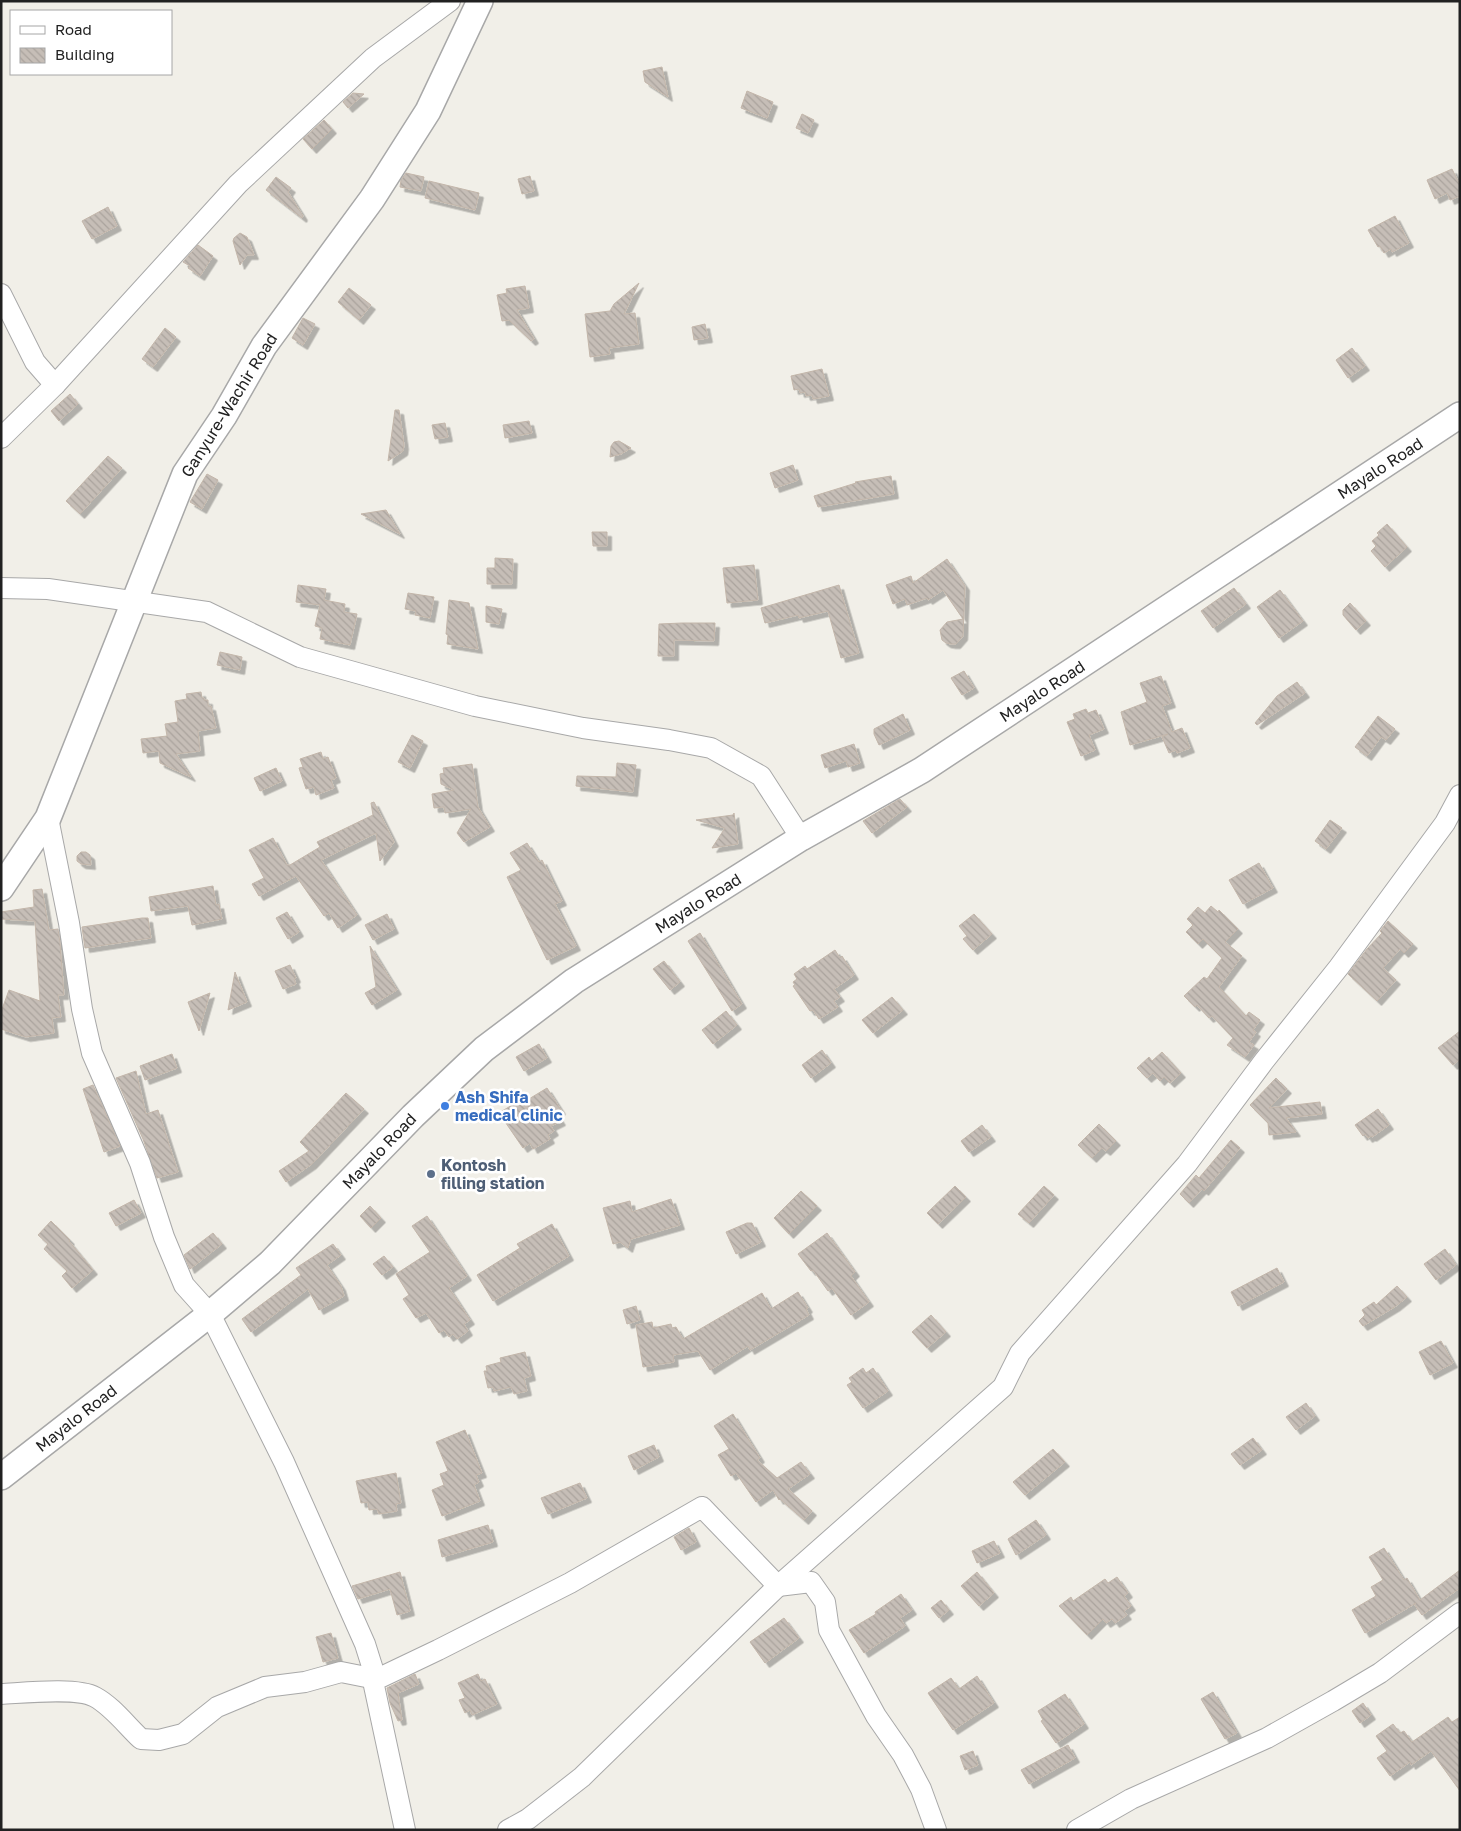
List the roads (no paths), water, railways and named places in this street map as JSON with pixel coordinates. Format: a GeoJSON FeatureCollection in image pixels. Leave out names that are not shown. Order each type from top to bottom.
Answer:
{"type":"FeatureCollection","features":[{"type":"Feature","properties":{"kind":"street"},"geometry":{"type":"LineString","coordinates":[[1,438],[55,385],[238,184],[373,58],[450,1]]}},
{"type":"Feature","properties":{"kind":"street","name":"Ganyure-Wachir Road"},"geometry":{"type":"LineString","coordinates":[[1,888],[48,818],[184,474],[224,416],[264,346],[372,200],[428,112],[480,1]]}},
{"type":"Feature","properties":{"kind":"street"},"geometry":{"type":"LineString","coordinates":[[1,294],[35,362],[55,385]]}},
{"type":"Feature","properties":{"kind":"street","name":"Mayalo Road"},"geometry":{"type":"LineString","coordinates":[[1,1477],[210,1314],[270,1263],[413,1116],[484,1049],[574,981],[801,838],[922,770],[1460,415]]}},
{"type":"Feature","properties":{"kind":"street"},"geometry":{"type":"LineString","coordinates":[[1,588],[48,589],[206,612],[300,657],[475,706],[583,728],[711,748],[761,776],[801,838]]}},
{"type":"Feature","properties":{"kind":"street"},"geometry":{"type":"LineString","coordinates":[[508,1830],[528,1819],[582,1777],[778,1586],[1003,1387],[1020,1353],[1187,1164],[1264,1061],[1339,967],[1445,823],[1460,795]]}},
{"type":"Feature","properties":{"kind":"street"},"geometry":{"type":"LineString","coordinates":[[48,818],[69,924],[82,1009],[92,1053],[140,1163],[164,1237],[184,1285],[210,1314],[284,1462],[365,1644],[376,1679]]}},
{"type":"Feature","properties":{"kind":"street"},"geometry":{"type":"LineString","coordinates":[[405,1830],[373,1681],[376,1679],[570,1583],[702,1507],[778,1586]]}},
{"type":"Feature","properties":{"kind":"street"},"geometry":{"type":"LineString","coordinates":[[778,1586],[811,1582],[825,1602],[829,1630],[876,1716],[903,1755],[921,1789],[936,1830]]}},
{"type":"Feature","properties":{"kind":"street"},"geometry":{"type":"LineString","coordinates":[[1077,1830],[1131,1799],[1267,1738],[1333,1701],[1380,1673],[1460,1613]]}},
{"type":"Feature","properties":{"kind":"street"},"geometry":{"type":"LineString","coordinates":[[1,1694],[60,1692],[93,1696],[104,1703],[140,1740],[160,1740],[183,1734],[217,1707],[265,1687],[305,1682],[341,1672],[376,1679]]}},
{"type":"Feature","properties":{"kind":"place","name":"Ash Shifa medical clinic"},"geometry":{"type":"Point","coordinates":[445,1106]}},
{"type":"Feature","properties":{"kind":"place","name":"Kontosh filling station"},"geometry":{"type":"Point","coordinates":[431,1174]}}]}
